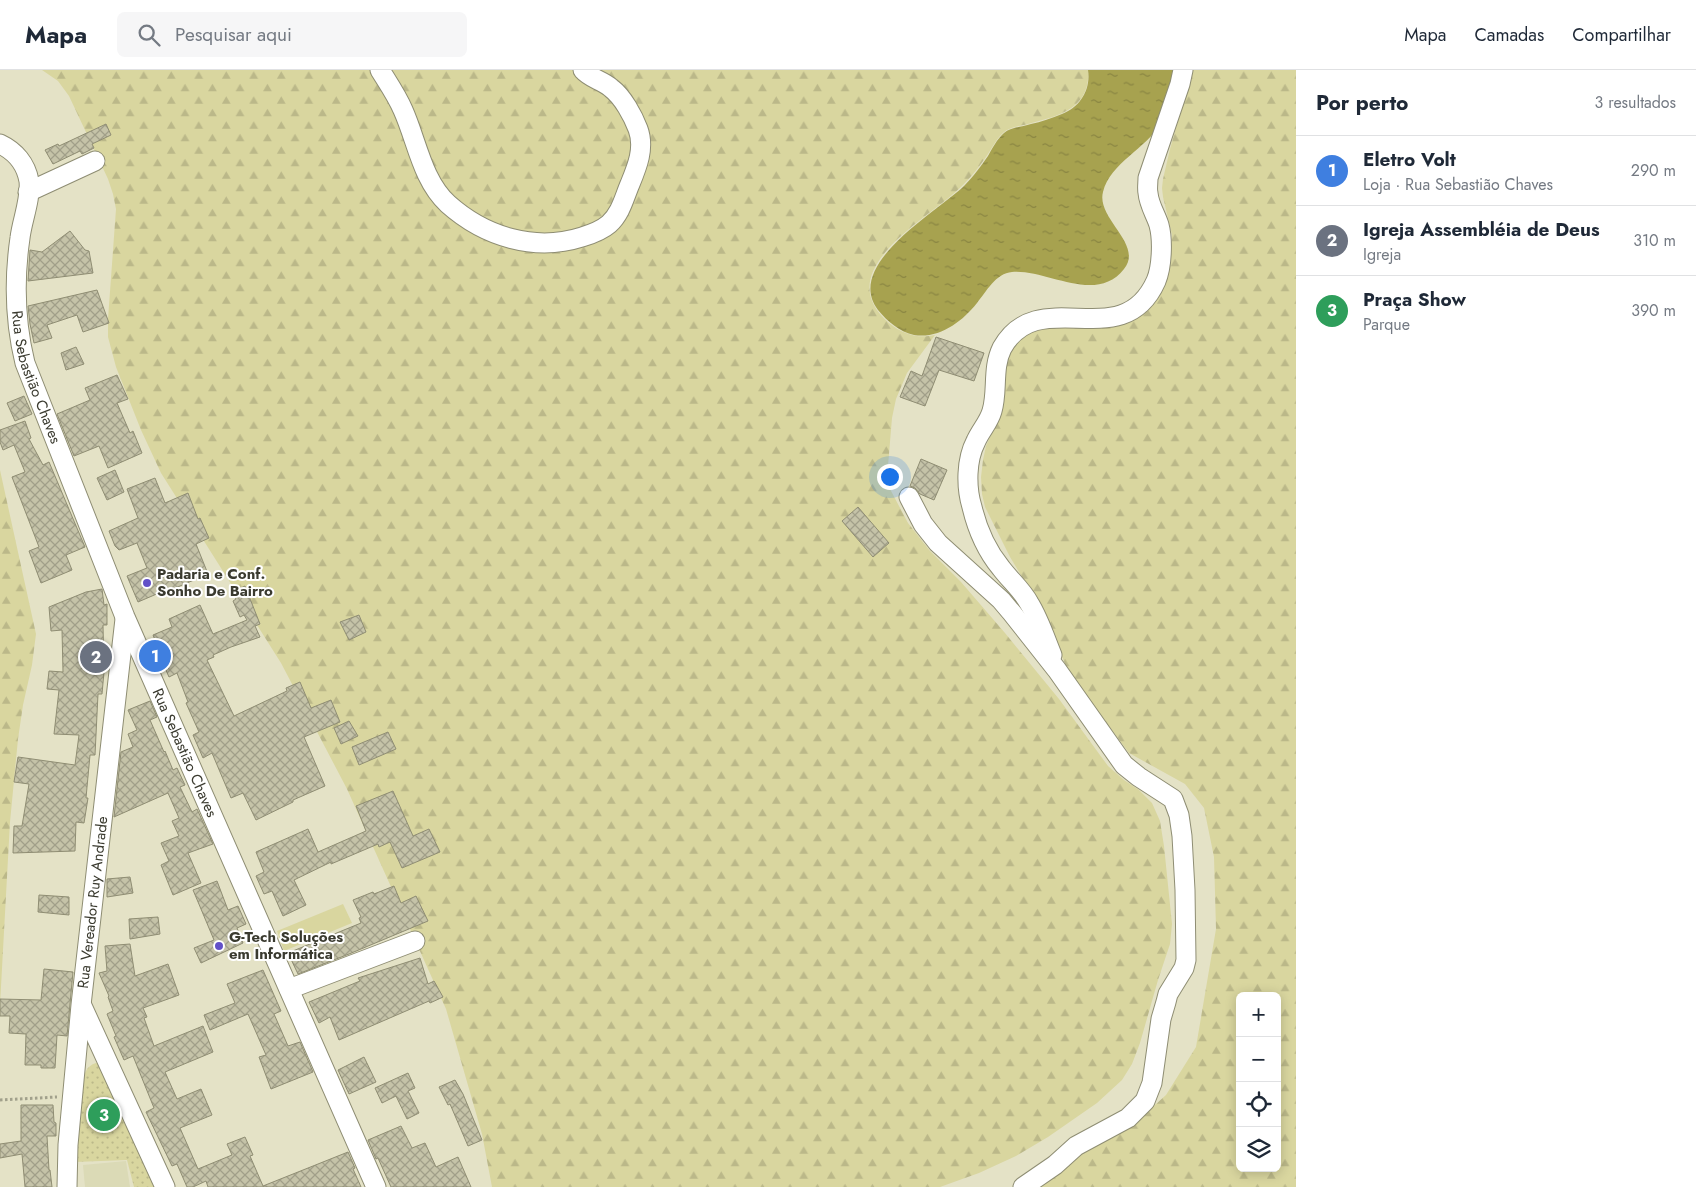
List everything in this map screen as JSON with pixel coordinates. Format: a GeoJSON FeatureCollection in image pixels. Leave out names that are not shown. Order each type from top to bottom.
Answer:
{"type":"FeatureCollection","features":[{"type":"Feature","properties":{"kind":"street"},"geometry":{"type":"LineString","coordinates":[[380,70],[403,108],[424,167],[434,188],[448,204],[474,223],[493,232],[512,239],[532,243],[549,243],[567,242],[577,239],[600,230],[609,224],[618,214],[625,200],[639,161],[640,143],[638,130],[627,108],[612,88],[589,76],[583,70]]}},
{"type":"Feature","properties":{"kind":"street"},"geometry":{"type":"LineString","coordinates":[[1057,670],[1041,626],[1029,602],[996,561],[975,518],[968,489],[971,452],[992,411],[999,357],[1005,344],[1017,331],[1036,320],[1048,318],[1096,319],[1124,314],[1138,307],[1143,302],[1156,281],[1161,260],[1161,236],[1148,194],[1148,178],[1183,70]]}},
{"type":"Feature","properties":{"kind":"street","name":"Rua Sebastião Chaves"},"geometry":{"type":"LineString","coordinates":[[0,144],[12,151],[20,159],[26,169],[29,182],[16,278],[18,322],[22,349],[29,372],[125,617],[376,1187]]}},
{"type":"Feature","properties":{"kind":"street"},"geometry":{"type":"LineString","coordinates":[[28,192],[95,161]]}},
{"type":"Feature","properties":{"kind":"street"},"geometry":{"type":"LineString","coordinates":[[909,497],[923,524],[938,543],[1001,600],[1057,670],[1124,765],[1139,778],[1172,799],[1177,807],[1181,823],[1185,890],[1186,960],[1184,968],[1168,994],[1161,1019],[1152,1083],[1145,1101],[1128,1118],[1076,1146],[1055,1165],[1023,1187]]}},
{"type":"Feature","properties":{"kind":"street","name":"Rua Vereador Ruy Andrade"},"geometry":{"type":"LineString","coordinates":[[67,1187],[67,1164],[81,1005],[125,617]]}},
{"type":"Feature","properties":{"kind":"street"},"geometry":{"type":"LineString","coordinates":[[289,989],[415,941]]}},
{"type":"Feature","properties":{"kind":"street"},"geometry":{"type":"LineString","coordinates":[[81,1005],[165,1187]]}},
{"type":"Feature","properties":{"kind":"path"},"geometry":{"type":"LineString","coordinates":[[0,1100],[73,1097]]}},
{"type":"Feature","properties":{"kind":"shaded area"},"geometry":{"type":"Polygon","coordinates":[[[126,1161],[130,1187],[85,1187],[83,1165],[126,1161]]]}},
{"type":"Feature","properties":{"kind":"green space"},"geometry":{"type":"Polygon","coordinates":[[[42,70],[1088,70],[1088,83],[1084,94],[1078,102],[1061,114],[1005,131],[964,184],[891,246],[877,264],[870,283],[873,303],[889,323],[910,335],[935,335],[907,373],[896,399],[892,418],[888,466],[890,489],[908,523],[930,551],[961,582],[1005,633],[1059,699],[1108,766],[1139,790],[1152,803],[1160,821],[1172,924],[1170,944],[1140,1043],[1132,1064],[1122,1080],[1097,1103],[1048,1137],[1016,1156],[979,1173],[940,1187],[492,1187],[482,1134],[446,1009],[347,789],[281,663],[161,473],[141,430],[116,367],[108,337],[116,209],[113,194],[108,179],[69,96],[58,81],[42,70]]]}},
{"type":"Feature","properties":{"kind":"green space"},"geometry":{"type":"Polygon","coordinates":[[[1193,70],[1296,70],[1296,1187],[1035,1187],[1092,1147],[1137,1121],[1166,1095],[1196,1047],[1216,929],[1214,857],[1204,808],[1185,784],[1129,753],[1068,671],[1045,615],[1010,557],[985,507],[982,494],[983,460],[986,446],[998,419],[1009,348],[1035,328],[1154,301],[1166,281],[1171,255],[1172,235],[1163,197],[1163,179],[1193,70]]]}},
{"type":"Feature","properties":{"kind":"green space"},"geometry":{"type":"Polygon","coordinates":[[[0,470],[36,634],[18,739],[10,822],[0,1005],[0,470]]]}},
{"type":"Feature","properties":{"kind":"green space"},"geometry":{"type":"Polygon","coordinates":[[[343,904],[352,923],[284,951],[277,931],[343,904]]]}},
{"type":"Feature","properties":{"kind":"green space"},"geometry":{"type":"Polygon","coordinates":[[[96,1063],[104,1065],[163,1187],[134,1187],[127,1160],[75,1162],[82,1084],[88,1068],[96,1063]]]}},
{"type":"Feature","properties":{"kind":"water"},"geometry":{"type":"Polygon","coordinates":[[[1088,70],[1178,70],[1160,124],[1147,141],[1113,173],[1103,192],[1106,212],[1128,250],[1129,260],[1124,269],[1113,279],[1100,284],[1085,285],[1026,272],[1006,273],[996,279],[964,317],[941,332],[923,336],[914,335],[894,326],[878,310],[871,292],[873,275],[883,257],[917,224],[965,185],[1004,133],[1013,128],[1054,117],[1074,107],[1086,91],[1088,70]]]}},
{"type":"Feature","properties":{"kind":"building"},"geometry":{"type":"Polygon","coordinates":[[[106,124],[111,135],[92,144],[94,148],[82,154],[80,151],[53,164],[45,150],[58,144],[59,146],[106,124]]]}},
{"type":"Feature","properties":{"kind":"building"},"geometry":{"type":"Polygon","coordinates":[[[70,231],[85,250],[89,251],[93,273],[28,281],[30,250],[42,252],[70,231]]]}},
{"type":"Feature","properties":{"kind":"building"},"geometry":{"type":"Polygon","coordinates":[[[97,290],[109,323],[83,332],[77,315],[47,325],[52,338],[34,343],[28,306],[97,290]]]}},
{"type":"Feature","properties":{"kind":"building"},"geometry":{"type":"Polygon","coordinates":[[[936,337],[984,353],[974,381],[939,370],[925,406],[900,397],[911,371],[922,376],[936,337]]]}},
{"type":"Feature","properties":{"kind":"building"},"geometry":{"type":"Polygon","coordinates":[[[76,347],[84,364],[66,370],[61,353],[76,347]]]}},
{"type":"Feature","properties":{"kind":"building"},"geometry":{"type":"Polygon","coordinates":[[[117,375],[128,399],[117,403],[130,433],[133,431],[142,453],[108,468],[99,446],[74,456],[57,414],[90,400],[85,388],[117,375]]]}},
{"type":"Feature","properties":{"kind":"building"},"geometry":{"type":"Polygon","coordinates":[[[24,396],[32,414],[15,421],[7,403],[24,396]]]}},
{"type":"Feature","properties":{"kind":"building"},"geometry":{"type":"Polygon","coordinates":[[[25,421],[31,438],[29,439],[43,465],[49,462],[85,547],[66,555],[72,570],[41,583],[29,551],[39,547],[12,477],[25,472],[14,445],[3,450],[0,442],[0,430],[25,421]]]}},
{"type":"Feature","properties":{"kind":"building"},"geometry":{"type":"Polygon","coordinates":[[[921,459],[947,470],[934,500],[920,494],[915,488],[910,486],[921,459]]]}},
{"type":"Feature","properties":{"kind":"building"},"geometry":{"type":"Polygon","coordinates":[[[115,470],[124,492],[107,500],[97,478],[115,470]]]}},
{"type":"Feature","properties":{"kind":"building"},"geometry":{"type":"Polygon","coordinates":[[[155,478],[165,503],[188,493],[198,519],[200,518],[209,538],[196,544],[208,574],[138,602],[127,576],[147,568],[137,543],[119,550],[115,546],[109,531],[138,518],[127,489],[155,478]]]}},
{"type":"Feature","properties":{"kind":"building"},"geometry":{"type":"Polygon","coordinates":[[[858,507],[889,543],[873,557],[842,521],[858,507]]]}},
{"type":"Feature","properties":{"kind":"building"},"geometry":{"type":"Polygon","coordinates":[[[245,586],[260,624],[255,626],[260,637],[231,647],[213,655],[214,657],[207,660],[234,716],[287,691],[286,688],[300,682],[311,708],[331,700],[340,722],[304,737],[325,786],[293,800],[293,802],[256,820],[243,793],[231,798],[212,753],[203,758],[193,735],[199,732],[186,703],[188,702],[177,673],[169,677],[153,635],[172,627],[169,619],[200,605],[213,634],[247,620],[244,615],[240,617],[233,601],[236,599],[232,592],[245,586]]]}},
{"type":"Feature","properties":{"kind":"building"},"geometry":{"type":"Polygon","coordinates":[[[102,589],[104,605],[107,604],[107,625],[103,625],[104,672],[102,694],[98,694],[95,755],[90,755],[86,798],[88,798],[84,823],[76,822],[75,851],[13,853],[14,826],[22,826],[29,784],[14,782],[18,757],[75,765],[79,735],[54,734],[59,690],[47,689],[49,671],[63,672],[62,630],[51,631],[49,607],[86,592],[102,589]]]}},
{"type":"Feature","properties":{"kind":"building"},"geometry":{"type":"Polygon","coordinates":[[[359,615],[366,632],[349,640],[340,622],[359,615]]]}},
{"type":"Feature","properties":{"kind":"building"},"geometry":{"type":"Polygon","coordinates":[[[150,701],[157,717],[150,720],[164,752],[173,770],[177,768],[185,785],[180,787],[192,812],[197,809],[213,844],[188,853],[201,883],[173,895],[161,865],[169,861],[161,843],[179,836],[172,821],[179,818],[168,793],[114,817],[121,752],[133,747],[128,734],[137,730],[128,710],[150,701]]]}},
{"type":"Feature","properties":{"kind":"building"},"geometry":{"type":"Polygon","coordinates":[[[349,721],[358,736],[341,744],[334,728],[349,721]]]}},
{"type":"Feature","properties":{"kind":"building"},"geometry":{"type":"Polygon","coordinates":[[[388,732],[396,749],[359,765],[352,747],[388,732]]]}},
{"type":"Feature","properties":{"kind":"building"},"geometry":{"type":"Polygon","coordinates":[[[393,791],[413,836],[429,829],[440,852],[402,868],[390,842],[379,847],[378,844],[331,864],[331,862],[294,880],[306,905],[283,916],[272,891],[264,894],[256,876],[264,872],[256,852],[308,829],[318,852],[366,831],[356,806],[393,791]]]}},
{"type":"Feature","properties":{"kind":"building"},"geometry":{"type":"Polygon","coordinates":[[[130,877],[133,893],[107,897],[107,879],[130,877]]]}},
{"type":"Feature","properties":{"kind":"building"},"geometry":{"type":"Polygon","coordinates":[[[217,881],[228,910],[238,906],[246,924],[237,928],[243,943],[201,963],[194,948],[214,940],[193,890],[217,881]]]}},
{"type":"Feature","properties":{"kind":"building"},"geometry":{"type":"Polygon","coordinates":[[[394,886],[401,903],[416,896],[428,921],[298,974],[288,953],[361,923],[359,918],[361,917],[353,900],[394,886]]]}},
{"type":"Feature","properties":{"kind":"building"},"geometry":{"type":"Polygon","coordinates":[[[39,895],[69,897],[69,915],[38,912],[39,895]]]}},
{"type":"Feature","properties":{"kind":"building"},"geometry":{"type":"Polygon","coordinates":[[[158,917],[160,934],[130,939],[129,919],[158,917]]]}},
{"type":"Feature","properties":{"kind":"building"},"geometry":{"type":"Polygon","coordinates":[[[130,944],[135,976],[168,964],[179,995],[143,1008],[147,1017],[144,1018],[154,1046],[203,1026],[213,1052],[165,1072],[177,1099],[201,1089],[212,1115],[180,1128],[198,1169],[232,1155],[227,1144],[245,1137],[253,1155],[250,1156],[263,1186],[348,1152],[361,1187],[208,1187],[206,1181],[193,1187],[187,1187],[177,1164],[172,1166],[146,1112],[154,1108],[133,1056],[124,1060],[107,1014],[113,1011],[99,973],[107,971],[105,946],[130,944]]]}},
{"type":"Feature","properties":{"kind":"building"},"geometry":{"type":"Polygon","coordinates":[[[420,958],[428,984],[434,981],[443,997],[430,1003],[429,1001],[339,1040],[330,1017],[319,1023],[309,1002],[360,981],[358,978],[420,958]]]}},
{"type":"Feature","properties":{"kind":"building"},"geometry":{"type":"Polygon","coordinates":[[[44,969],[73,972],[67,1036],[57,1035],[55,1068],[41,1068],[41,1065],[25,1065],[26,1034],[9,1033],[10,1016],[0,1016],[0,999],[41,1000],[44,969]]]}},
{"type":"Feature","properties":{"kind":"building"},"geometry":{"type":"Polygon","coordinates":[[[263,970],[281,1011],[274,1014],[288,1046],[300,1042],[313,1072],[271,1089],[259,1057],[266,1055],[248,1014],[210,1030],[204,1015],[235,1003],[227,984],[263,970]]]}},
{"type":"Feature","properties":{"kind":"building"},"geometry":{"type":"Polygon","coordinates":[[[364,1057],[376,1082],[349,1094],[338,1070],[364,1057]]]}},
{"type":"Feature","properties":{"kind":"building"},"geometry":{"type":"Polygon","coordinates":[[[408,1073],[415,1088],[408,1091],[419,1113],[407,1119],[396,1096],[382,1103],[375,1088],[408,1073]]]}},
{"type":"Feature","properties":{"kind":"building"},"geometry":{"type":"Polygon","coordinates":[[[455,1080],[463,1094],[482,1140],[468,1146],[450,1104],[448,1105],[439,1087],[455,1080]]]}},
{"type":"Feature","properties":{"kind":"building"},"geometry":{"type":"Polygon","coordinates":[[[21,1105],[53,1105],[56,1136],[47,1136],[52,1187],[25,1187],[22,1154],[0,1158],[0,1144],[21,1141],[21,1105]]]}},
{"type":"Feature","properties":{"kind":"building"},"geometry":{"type":"Polygon","coordinates":[[[401,1126],[412,1148],[425,1143],[436,1167],[458,1157],[471,1187],[391,1187],[368,1140],[401,1126]]]}},
{"type":"Feature","properties":{"kind":"place","name":"Padaria e Conf. Sonho De Bairro"},"geometry":{"type":"Point","coordinates":[147,583]}},
{"type":"Feature","properties":{"kind":"place","name":"Eletro Volt"},"geometry":{"type":"Point","coordinates":[155,656]}},
{"type":"Feature","properties":{"kind":"place","name":"Igreja Assembléia de Deus"},"geometry":{"type":"Point","coordinates":[96,657]}},
{"type":"Feature","properties":{"kind":"place","name":"G-Tech Soluções em Informática"},"geometry":{"type":"Point","coordinates":[219,946]}},
{"type":"Feature","properties":{"kind":"place","name":"Praça Show"},"geometry":{"type":"Point","coordinates":[104,1115]}}]}
